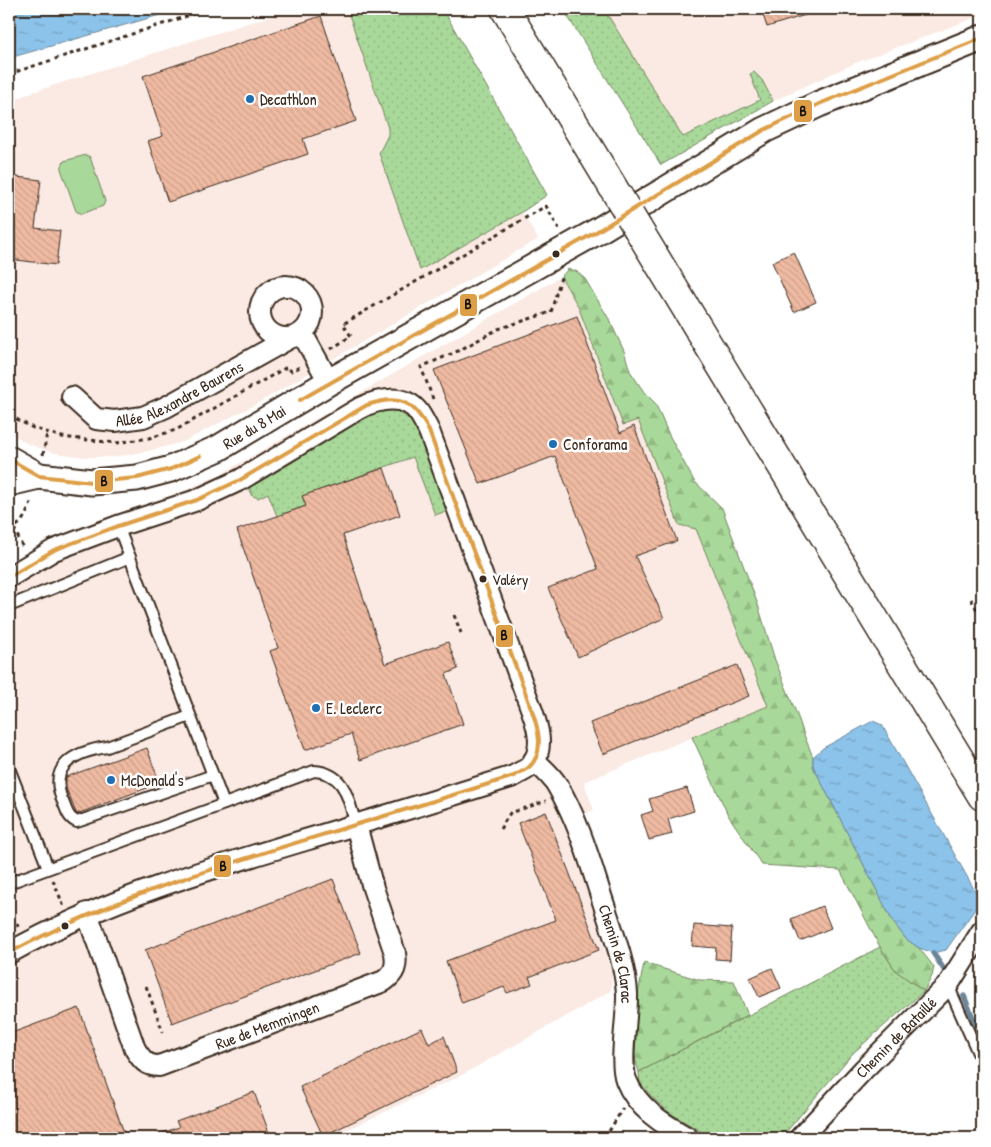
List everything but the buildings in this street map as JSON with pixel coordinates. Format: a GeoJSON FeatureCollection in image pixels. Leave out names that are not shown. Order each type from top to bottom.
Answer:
{"type":"FeatureCollection","features":[{"type":"Feature","properties":{"kind":"highway"},"geometry":{"type":"LineString","coordinates":[[505,9],[982,796]]}},
{"type":"Feature","properties":{"kind":"street","name":"Rue du 8 Mai"},"geometry":{"type":"LineString","coordinates":[[9,483],[39,476],[92,482],[137,478],[171,469],[219,448],[329,382],[570,247],[764,130],[819,104],[982,38]]}},
{"type":"Feature","properties":{"kind":"street","name":"Allée Alexandre Baurens"},"geometry":{"type":"LineString","coordinates":[[72,397],[96,419],[115,421],[143,417],[166,407],[295,336],[329,382]]}},
{"type":"Feature","properties":{"kind":"street"},"geometry":{"type":"LineString","coordinates":[[9,577],[54,550],[118,526],[197,500],[231,484],[375,401],[391,399],[405,402],[418,412],[429,431],[524,689],[540,743],[534,760],[528,768],[514,776],[244,858],[87,914],[9,953]]}},
{"type":"Feature","properties":{"kind":"street","name":"Rue du 8 Mai"},"geometry":{"type":"LineString","coordinates":[[9,459],[39,476]]}},
{"type":"Feature","properties":{"kind":"street","name":"Chemin de Clarac"},"geometry":{"type":"LineString","coordinates":[[534,760],[556,783],[577,822],[621,959],[627,992],[625,1078],[632,1093],[646,1110],[664,1124],[688,1138]]}},
{"type":"Feature","properties":{"kind":"street","name":"Rue de Memmingen"},"geometry":{"type":"LineString","coordinates":[[87,914],[135,1049],[143,1062],[152,1066],[159,1066],[384,981],[393,975],[397,964],[395,953],[373,888],[356,825]]}},
{"type":"Feature","properties":{"kind":"street","name":"Chemin de Bataillé"},"geometry":{"type":"LineString","coordinates":[[800,1138],[864,1069],[948,985],[982,931]]}},
{"type":"Feature","properties":{"kind":"lane"},"geometry":{"type":"LineString","coordinates":[[118,526],[224,804]]}},
{"type":"Feature","properties":{"kind":"lane"},"geometry":{"type":"LineString","coordinates":[[9,606],[130,557]]}},
{"type":"Feature","properties":{"kind":"lane"},"geometry":{"type":"LineString","coordinates":[[190,716],[107,748],[94,749],[69,759],[62,768],[57,780],[61,798],[69,817],[77,822],[213,775]]}},
{"type":"Feature","properties":{"kind":"lane"},"geometry":{"type":"LineString","coordinates":[[9,768],[48,868]]}},
{"type":"Feature","properties":{"kind":"lane"},"geometry":{"type":"LineString","coordinates":[[9,883],[314,771],[323,772],[340,781],[347,794],[356,825]]}},
{"type":"Feature","properties":{"kind":"lane"},"geometry":{"type":"LineString","coordinates":[[948,985],[982,1062]]}},
{"type":"Feature","properties":{"kind":"path"},"geometry":{"type":"LineString","coordinates":[[9,74],[208,9]]}},
{"type":"Feature","properties":{"kind":"path"},"geometry":{"type":"LineString","coordinates":[[434,403],[421,367],[458,351],[498,329],[552,312],[570,247]]}},
{"type":"Feature","properties":{"kind":"path"},"geometry":{"type":"LineString","coordinates":[[44,451],[47,433]]}},
{"type":"Feature","properties":{"kind":"path"},"geometry":{"type":"LineString","coordinates":[[971,599],[982,619]]}},
{"type":"Feature","properties":{"kind":"path"},"geometry":{"type":"LineString","coordinates":[[454,615],[461,634]]}},
{"type":"Feature","properties":{"kind":"path"},"geometry":{"type":"LineString","coordinates":[[500,830],[510,813],[563,796]]}},
{"type":"Feature","properties":{"kind":"path"},"geometry":{"type":"LineString","coordinates":[[55,886],[62,902]]}},
{"type":"Feature","properties":{"kind":"path"},"geometry":{"type":"LineString","coordinates":[[9,920],[17,924]]}},
{"type":"Feature","properties":{"kind":"path"},"geometry":{"type":"LineString","coordinates":[[146,986],[163,1032]]}},
{"type":"Feature","properties":{"kind":"path"},"geometry":{"type":"LineString","coordinates":[[605,1138],[632,1093]]}},
{"type":"Feature","properties":{"kind":"shaded area"},"geometry":{"type":"Polygon","coordinates":[[[292,9],[347,9],[388,128],[384,147],[420,270],[522,212],[538,239],[258,403],[183,442],[149,451],[114,457],[85,457],[55,453],[28,444],[9,432],[9,102],[30,93],[292,9]]]}},
{"type":"Feature","properties":{"kind":"shaded area"},"geometry":{"type":"Polygon","coordinates":[[[604,9],[982,9],[982,15],[853,64],[773,101],[754,72],[750,74],[760,100],[683,137],[604,9]]]}},
{"type":"Feature","properties":{"kind":"shaded area"},"geometry":{"type":"Polygon","coordinates":[[[560,277],[578,306],[623,424],[638,419],[679,525],[696,529],[768,706],[584,782],[594,810],[567,821],[612,974],[611,991],[462,1075],[330,1138],[9,1138],[9,563],[46,542],[87,524],[181,492],[223,473],[560,277]],[[393,409],[375,412],[277,468],[268,493],[277,515],[305,505],[302,497],[413,457],[435,515],[447,510],[411,421],[393,409]]]}},
{"type":"Feature","properties":{"kind":"green space"},"geometry":{"type":"Polygon","coordinates":[[[347,9],[443,9],[547,195],[522,212],[420,270],[379,153],[388,135],[388,128],[347,9]]]}},
{"type":"Feature","properties":{"kind":"green space"},"geometry":{"type":"Polygon","coordinates":[[[563,9],[604,9],[683,137],[760,100],[750,74],[754,72],[762,80],[773,101],[661,165],[563,9]]]}},
{"type":"Feature","properties":{"kind":"green space"},"geometry":{"type":"Polygon","coordinates":[[[86,155],[90,157],[105,201],[103,206],[81,214],[76,211],[61,169],[64,161],[86,155]]]}},
{"type":"Feature","properties":{"kind":"green space"},"geometry":{"type":"Polygon","coordinates":[[[568,269],[576,271],[585,279],[609,319],[624,351],[630,371],[644,392],[655,403],[669,435],[694,481],[722,508],[758,605],[775,660],[813,757],[813,766],[893,922],[906,939],[919,948],[934,967],[932,976],[924,991],[896,971],[880,947],[840,870],[762,865],[728,815],[692,737],[768,706],[696,529],[679,525],[638,420],[623,425],[578,306],[561,277],[568,269]]]}},
{"type":"Feature","properties":{"kind":"green space"},"geometry":{"type":"Polygon","coordinates":[[[393,409],[407,418],[418,430],[447,511],[435,515],[413,457],[303,496],[306,506],[277,516],[268,493],[258,498],[251,495],[249,484],[375,412],[393,409]]]}},
{"type":"Feature","properties":{"kind":"green space"},"geometry":{"type":"Polygon","coordinates":[[[880,947],[896,971],[924,991],[853,1053],[781,1138],[712,1138],[670,1113],[640,1083],[639,1072],[880,947]]]}},
{"type":"Feature","properties":{"kind":"green space"},"geometry":{"type":"Polygon","coordinates":[[[644,963],[700,980],[734,981],[748,1015],[639,1072],[632,1048],[638,994],[644,963]]]}},
{"type":"Feature","properties":{"kind":"water"},"geometry":{"type":"Polygon","coordinates":[[[9,9],[181,9],[9,58],[9,9]]]}},
{"type":"Feature","properties":{"kind":"water"},"geometry":{"type":"Polygon","coordinates":[[[873,721],[882,725],[979,898],[978,905],[946,950],[933,953],[919,948],[906,939],[893,922],[813,766],[813,757],[823,748],[873,721]]]}},
{"type":"Feature","properties":{"kind":"waterway"},"geometry":{"type":"LineString","coordinates":[[933,953],[945,971]]}},
{"type":"Feature","properties":{"kind":"waterway"},"geometry":{"type":"LineString","coordinates":[[964,996],[982,1040]]}},
{"type":"Feature","properties":{"kind":"transit line","name":"B"},"geometry":{"type":"LineString","coordinates":[[300,400],[596,232],[764,130],[819,104],[982,38]]}},
{"type":"Feature","properties":{"kind":"transit line","name":"B"},"geometry":{"type":"LineString","coordinates":[[9,577],[54,550],[118,526],[197,500],[240,480],[367,405],[397,400],[405,403],[418,413],[429,431],[531,708],[539,739],[539,747],[534,762],[514,776],[244,859],[164,886],[86,916],[9,953]]}},
{"type":"Feature","properties":{"kind":"transit line","name":"B"},"geometry":{"type":"LineString","coordinates":[[9,459],[39,476],[92,482],[137,478],[171,469],[200,456]]}},
{"type":"Feature","properties":{"kind":"place","name":"Decathlon"},"geometry":{"type":"Point","coordinates":[250,99]}},
{"type":"Feature","properties":{"kind":"place","name":"Conforama"},"geometry":{"type":"Point","coordinates":[553,444]}},
{"type":"Feature","properties":{"kind":"place","name":"Valéry"},"geometry":{"type":"Point","coordinates":[483,579]}},
{"type":"Feature","properties":{"kind":"place","name":"E. Leclerc"},"geometry":{"type":"Point","coordinates":[316,708]}},
{"type":"Feature","properties":{"kind":"place","name":"McDonald's"},"geometry":{"type":"Point","coordinates":[111,780]}}]}
